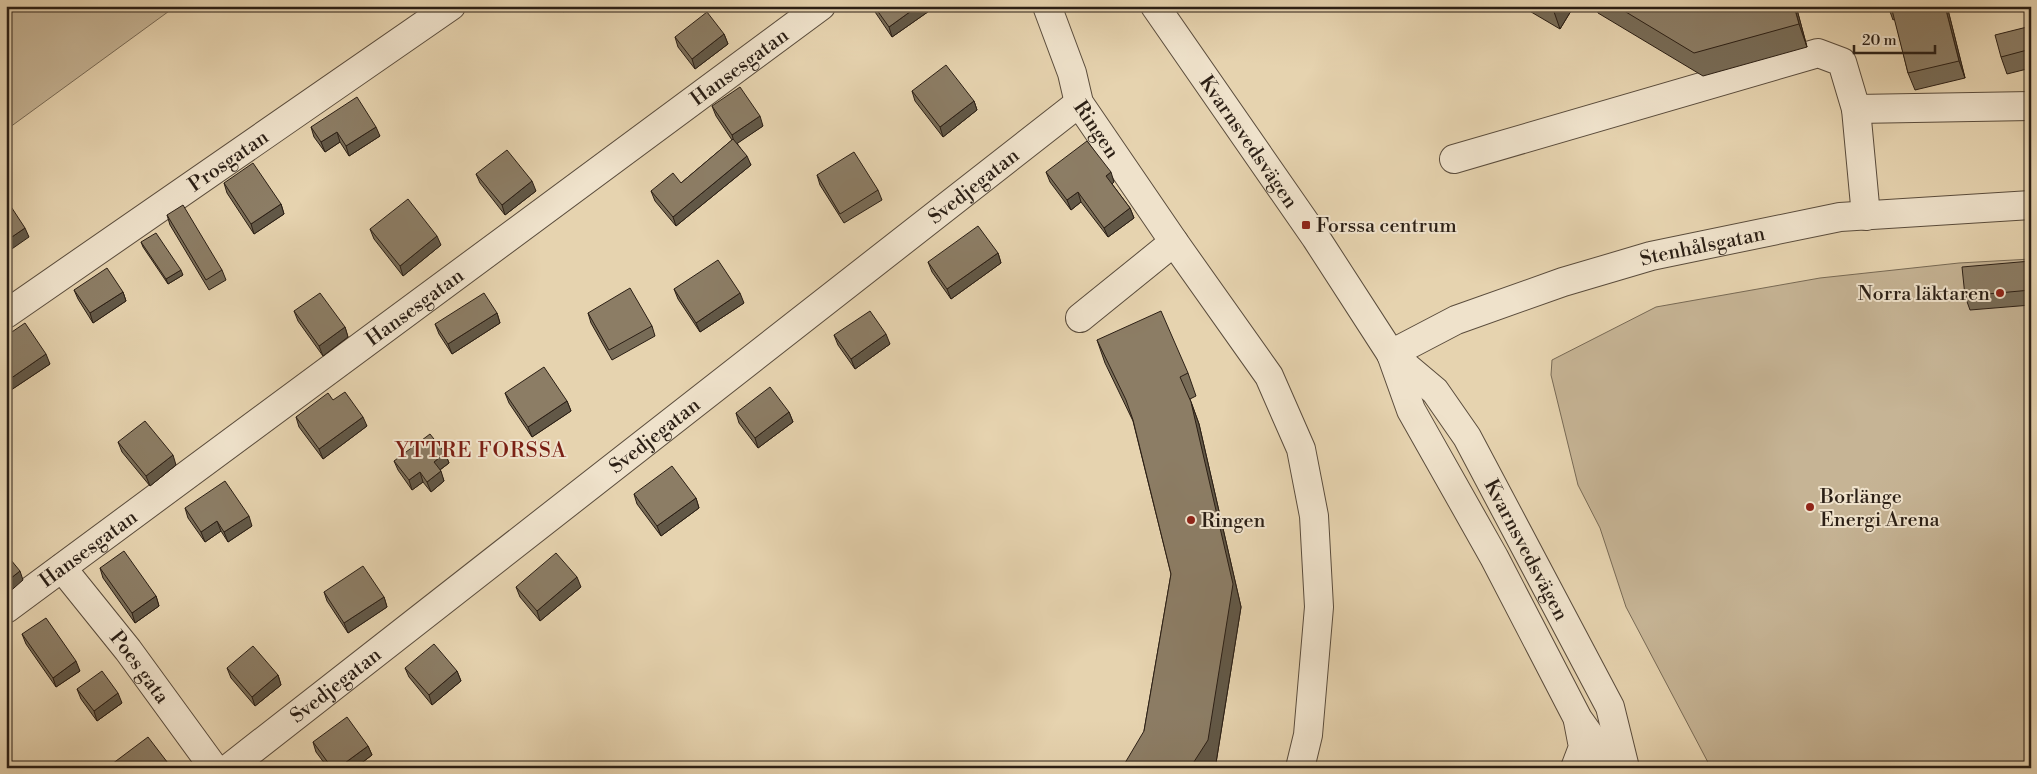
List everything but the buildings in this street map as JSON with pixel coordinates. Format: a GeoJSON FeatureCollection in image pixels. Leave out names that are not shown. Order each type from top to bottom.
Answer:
{"type":"FeatureCollection","features":[{"type":"Feature","properties":{"kind":"street","name":"Prosgatan"},"geometry":{"type":"LineString","coordinates":[[6,314],[451,6]]}},
{"type":"Feature","properties":{"kind":"street","name":"Hansesgatan"},"geometry":{"type":"LineString","coordinates":[[6,609],[821,6]]}},
{"type":"Feature","properties":{"kind":"street","name":"Ringen"},"geometry":{"type":"LineString","coordinates":[[1047,6],[1072,73],[1079,103],[1269,376],[1301,449],[1314,516],[1319,607],[1308,735],[1300,768]]}},
{"type":"Feature","properties":{"kind":"street","name":"Kvarnsvedsvägen"},"geometry":{"type":"LineString","coordinates":[[1155,6],[1316,238],[1391,354],[1411,410],[1494,557],[1578,719],[1613,768]]}},
{"type":"Feature","properties":{"kind":"street"},"geometry":{"type":"LineString","coordinates":[[1454,159],[1818,53],[1842,62],[1856,109],[1866,216]]}},
{"type":"Feature","properties":{"kind":"street","name":"Svedjegatan"},"geometry":{"type":"LineString","coordinates":[[229,768],[1079,103]]}},
{"type":"Feature","properties":{"kind":"street"},"geometry":{"type":"LineString","coordinates":[[1856,109],[2031,106]]}},
{"type":"Feature","properties":{"kind":"street","name":"Stenhålsgatan"},"geometry":{"type":"LineString","coordinates":[[1391,354],[1456,320],[1563,282],[1651,256],[1840,217],[2031,205]]}},
{"type":"Feature","properties":{"kind":"street"},"geometry":{"type":"LineString","coordinates":[[1080,318],[1174,242]]}},
{"type":"Feature","properties":{"kind":"street","name":"Kvarnsvedsvägen"},"geometry":{"type":"LineString","coordinates":[[1391,354],[1435,390],[1467,437],[1610,707],[1625,768]]}},
{"type":"Feature","properties":{"kind":"street","name":"Poes gata"},"geometry":{"type":"LineString","coordinates":[[62,568],[128,650],[214,768]]}},
{"type":"Feature","properties":{"kind":"street"},"geometry":{"type":"LineString","coordinates":[[1575,768],[1582,747],[1578,719]]}},
{"type":"Feature","properties":{"kind":"shaded area"},"geometry":{"type":"Polygon","coordinates":[[[6,6],[176,6],[6,130],[6,6]]]}},
{"type":"Feature","properties":{"kind":"shaded area","name":"Borlänge Energi Arena"},"geometry":{"type":"Polygon","coordinates":[[[2031,259],[2031,765],[2003,768],[1711,768],[1626,607],[1600,528],[1578,485],[1551,375],[1552,360],[1656,307],[1820,278],[1959,263],[2031,259]]]}},
{"type":"Feature","properties":{"kind":"place","name":"Forssa centrum"},"geometry":{"type":"Point","coordinates":[1306,225]}},
{"type":"Feature","properties":{"kind":"place","name":"Norra läktaren"},"geometry":{"type":"Point","coordinates":[2000,293]}},
{"type":"Feature","properties":{"kind":"place","name":"Borlänge Energi Arena"},"geometry":{"type":"Point","coordinates":[1810,507]}},
{"type":"Feature","properties":{"kind":"place","name":"Ringen"},"geometry":{"type":"Point","coordinates":[1191,520]}},
{"type":"Feature","properties":{"kind":"district","name":"YTTRE FORSSA"},"geometry":{"type":"Point","coordinates":[481,450]}}]}
